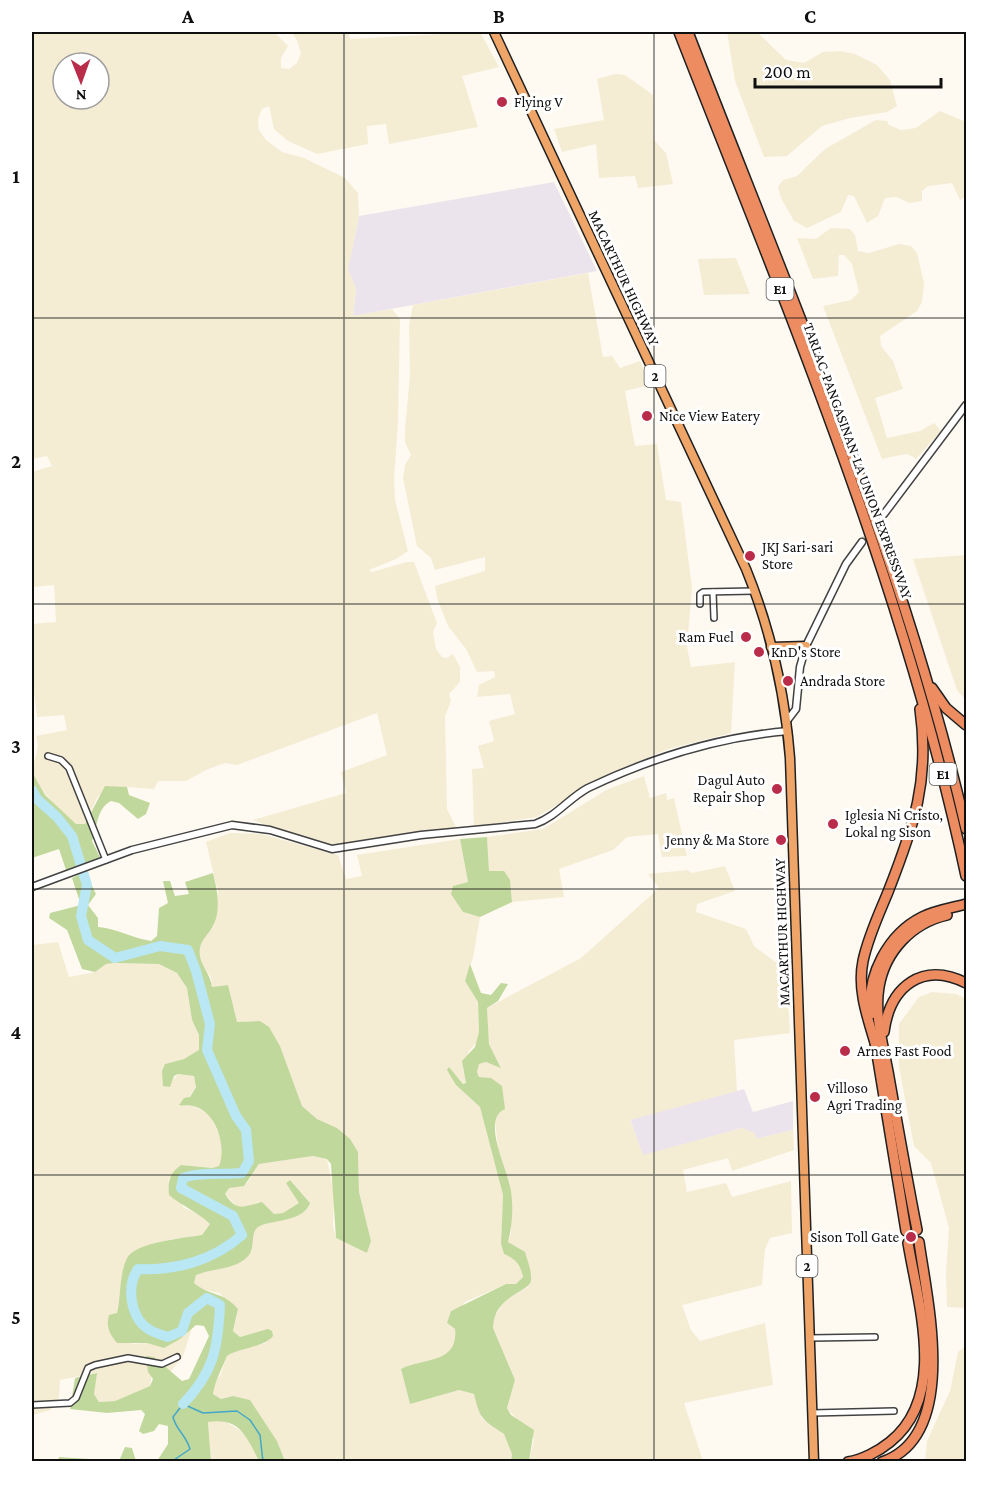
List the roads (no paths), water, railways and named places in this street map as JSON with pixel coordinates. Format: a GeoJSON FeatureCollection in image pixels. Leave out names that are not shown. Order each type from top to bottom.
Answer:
{"type":"FeatureCollection","features":[{"type":"Feature","properties":{"kind":"highway","name":"MACARTHUR HIGHWAY"},"geometry":{"type":"LineString","coordinates":[[494,32],[754,591],[771,647],[787,726],[814,1461]]}},
{"type":"Feature","properties":{"kind":"highway","name":"TARLAC-PANGASINAN-LA UNION EXPRESSWAY"},"geometry":{"type":"LineString","coordinates":[[679,32],[805,354],[875,548],[915,674],[951,803],[966,876]]}},
{"type":"Feature","properties":{"kind":"highway","name":"TARLAC-PANGASINAN-LA UNION EXPRESSWAY"},"geometry":{"type":"LineString","coordinates":[[688,32],[871,510],[925,676],[966,829]]}},
{"type":"Feature","properties":{"kind":"highway"},"geometry":{"type":"LineString","coordinates":[[771,647],[806,646]]}},
{"type":"Feature","properties":{"kind":"highway"},"geometry":{"type":"LineString","coordinates":[[906,1231],[879,1046],[863,1003],[863,963],[915,820],[923,777],[924,738],[915,674]]}},
{"type":"Feature","properties":{"kind":"highway"},"geometry":{"type":"LineString","coordinates":[[925,676],[946,708],[966,725]]}},
{"type":"Feature","properties":{"kind":"highway"},"geometry":{"type":"LineString","coordinates":[[916,1230],[870,1003],[872,984],[890,944],[904,928],[922,917],[966,907]]}},
{"type":"Feature","properties":{"kind":"highway"},"geometry":{"type":"LineString","coordinates":[[879,1046],[891,1003],[903,987],[915,979],[940,975],[954,977],[966,983]]}},
{"type":"Feature","properties":{"kind":"highway"},"geometry":{"type":"LineString","coordinates":[[882,1461],[895,1455],[909,1444],[930,1399],[934,1374],[934,1341],[919,1242]]}},
{"type":"Feature","properties":{"kind":"highway"},"geometry":{"type":"LineString","coordinates":[[848,1461],[873,1453],[895,1438],[905,1426],[919,1398],[924,1373],[924,1343],[908,1243]]}},
{"type":"Feature","properties":{"kind":"street"},"geometry":{"type":"LineString","coordinates":[[884,514],[966,405]]}},
{"type":"Feature","properties":{"kind":"street"},"geometry":{"type":"LineString","coordinates":[[32,887],[132,850],[240,824],[270,830],[332,849],[421,835],[478,831],[540,822],[582,791],[613,776],[706,743],[787,726],[796,709],[800,667],[806,646],[846,564],[862,542]]}},
{"type":"Feature","properties":{"kind":"street"},"geometry":{"type":"LineString","coordinates":[[700,604],[701,593],[754,591]]}},
{"type":"Feature","properties":{"kind":"street"},"geometry":{"type":"LineString","coordinates":[[713,592],[714,618]]}},
{"type":"Feature","properties":{"kind":"street"},"geometry":{"type":"LineString","coordinates":[[48,756],[61,760],[69,768],[106,860]]}},
{"type":"Feature","properties":{"kind":"street"},"geometry":{"type":"LineString","coordinates":[[810,1338],[875,1336]]}},
{"type":"Feature","properties":{"kind":"street"},"geometry":{"type":"LineString","coordinates":[[32,1405],[70,1403],[76,1398],[88,1368],[95,1365],[128,1358],[162,1364],[177,1357]]}},
{"type":"Feature","properties":{"kind":"street"},"geometry":{"type":"LineString","coordinates":[[813,1413],[894,1411]]}},
{"type":"Feature","properties":{"kind":"waterway"},"geometry":{"type":"LineString","coordinates":[[32,790],[37,799],[57,817],[72,836],[87,885],[81,916],[88,940],[115,958],[160,946],[188,950],[210,1024],[207,1050],[236,1116],[246,1130],[249,1161],[242,1173],[189,1176],[183,1178],[181,1188],[233,1216],[242,1235],[219,1251],[194,1262],[166,1268],[138,1269],[132,1284],[132,1302],[138,1318],[150,1330],[168,1337],[182,1331],[188,1313],[207,1298],[220,1305],[216,1347],[208,1370],[183,1404]]}},
{"type":"Feature","properties":{"kind":"waterway"},"geometry":{"type":"LineString","coordinates":[[171,1462],[190,1449],[173,1417],[183,1404],[203,1413],[237,1411],[250,1420],[260,1435],[263,1462]]}},
{"type":"Feature","properties":{"kind":"tunnel"},"geometry":{"type":"LineString","coordinates":[[862,542],[884,514]]}},
{"type":"Feature","properties":{"kind":"place","name":"Flying V"},"geometry":{"type":"Point","coordinates":[502,102]}},
{"type":"Feature","properties":{"kind":"place","name":"Nice View Eatery"},"geometry":{"type":"Point","coordinates":[647,416]}},
{"type":"Feature","properties":{"kind":"place","name":"JKJ Sari-sari Store"},"geometry":{"type":"Point","coordinates":[750,556]}},
{"type":"Feature","properties":{"kind":"place","name":"Ram Fuel"},"geometry":{"type":"Point","coordinates":[746,637]}},
{"type":"Feature","properties":{"kind":"place","name":"KnD's Store"},"geometry":{"type":"Point","coordinates":[759,652]}},
{"type":"Feature","properties":{"kind":"place","name":"Andrada Store"},"geometry":{"type":"Point","coordinates":[788,681]}},
{"type":"Feature","properties":{"kind":"place","name":"Dagul Auto Repair Shop"},"geometry":{"type":"Point","coordinates":[777,789]}},
{"type":"Feature","properties":{"kind":"place","name":"Iglesia Ni Cristo, Lokal ng Sison"},"geometry":{"type":"Point","coordinates":[833,824]}},
{"type":"Feature","properties":{"kind":"place","name":"Jenny & Ma Store"},"geometry":{"type":"Point","coordinates":[781,840]}},
{"type":"Feature","properties":{"kind":"place","name":"Arnes Fast Food"},"geometry":{"type":"Point","coordinates":[845,1051]}},
{"type":"Feature","properties":{"kind":"place","name":"Villoso Agri Trading"},"geometry":{"type":"Point","coordinates":[815,1097]}},
{"type":"Feature","properties":{"kind":"place","name":"Sison Toll Gate"},"geometry":{"type":"Point","coordinates":[911,1237]}}]}
